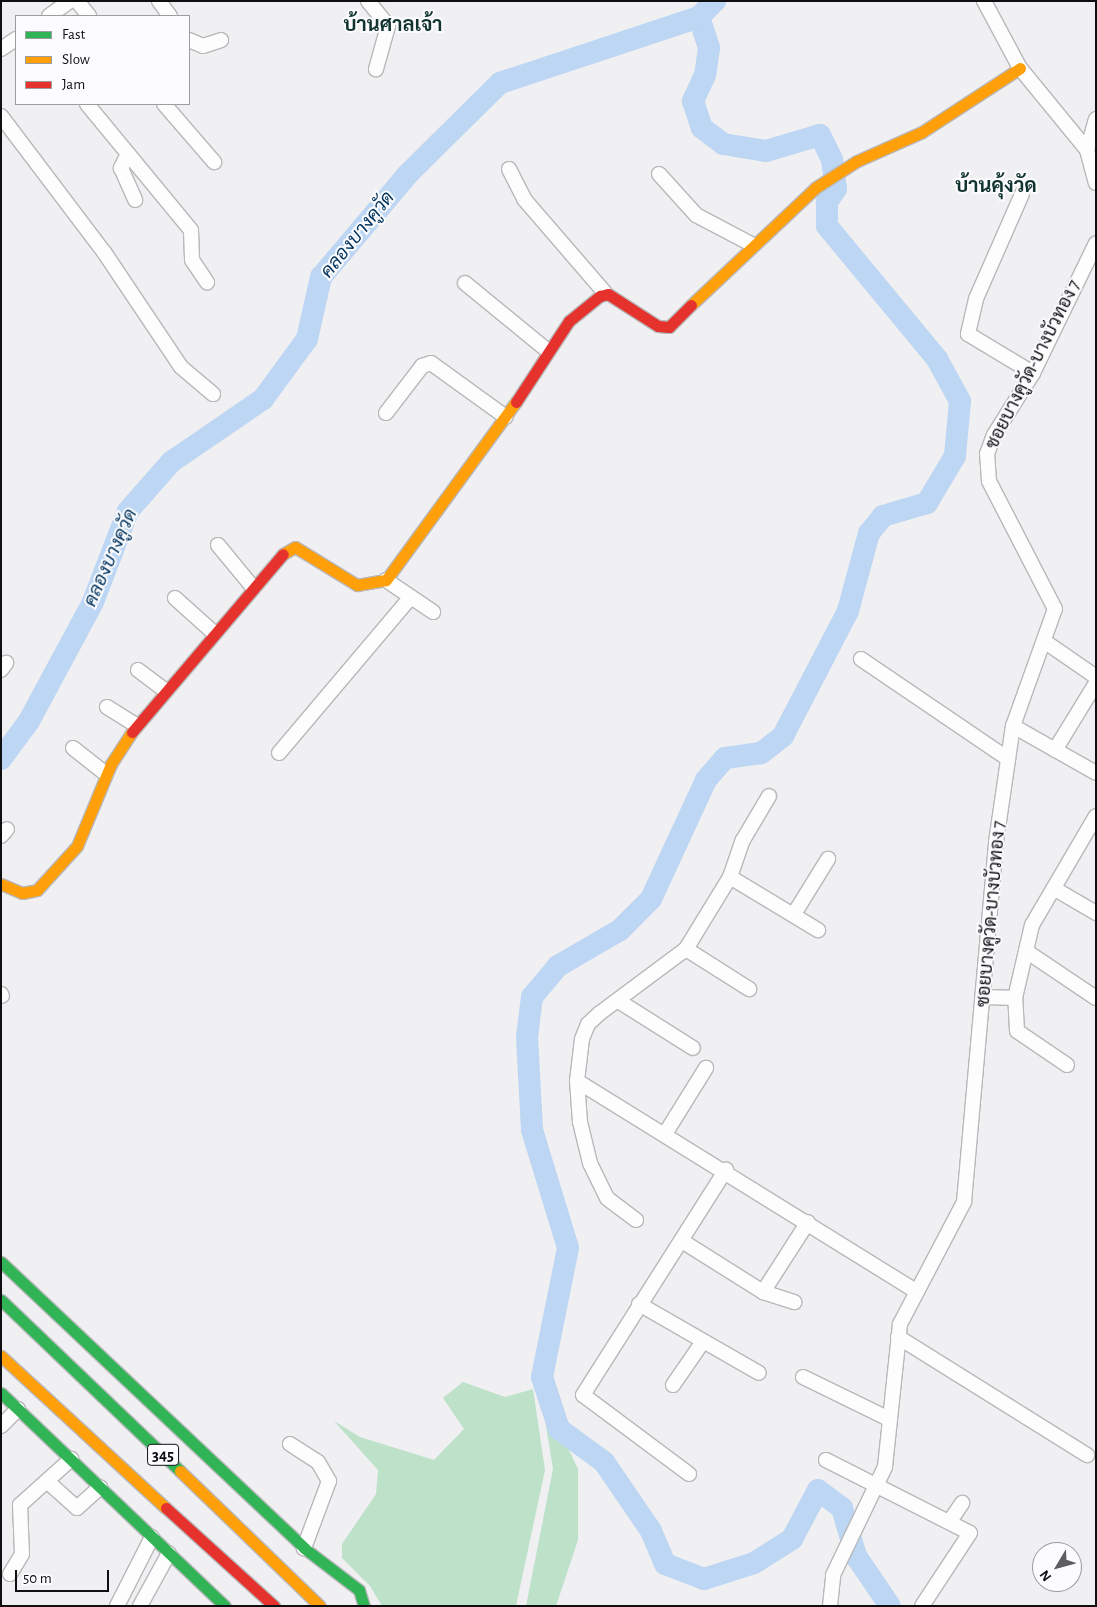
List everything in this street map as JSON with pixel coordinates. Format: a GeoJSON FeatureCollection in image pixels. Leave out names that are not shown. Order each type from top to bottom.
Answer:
{"type":"FeatureCollection","features":[{"type":"Feature","properties":{"kind":"main road"},"geometry":{"type":"LineString","coordinates":[[1,884],[31,893],[44,884],[84,834],[106,774],[136,725],[214,633],[251,585],[285,551],[295,547],[357,585],[386,580],[506,417],[547,350],[569,321],[605,293],[658,326],[669,327],[751,244],[822,184],[858,161],[922,132],[1020,68]]}},
{"type":"Feature","properties":{"kind":"main road"},"geometry":{"type":"LineString","coordinates":[[1,1262],[304,1548],[340,1578],[358,1590],[364,1606]]}},
{"type":"Feature","properties":{"kind":"main road","name":"345"},"geometry":{"type":"LineString","coordinates":[[4,1302],[320,1606]]}},
{"type":"Feature","properties":{"kind":"main road","name":"345"},"geometry":{"type":"LineString","coordinates":[[1,1356],[274,1606]]}},
{"type":"Feature","properties":{"kind":"main road"},"geometry":{"type":"LineString","coordinates":[[1,1393],[225,1606]]}},
{"type":"Feature","properties":{"kind":"main road"},"geometry":{"type":"LineString","coordinates":[[340,1578],[353,1594],[349,1606]]}},
{"type":"Feature","properties":{"kind":"street"},"geometry":{"type":"LineString","coordinates":[[50,15],[70,1]]}},
{"type":"Feature","properties":{"kind":"street"},"geometry":{"type":"LineString","coordinates":[[77,1],[88,15]]}},
{"type":"Feature","properties":{"kind":"street"},"geometry":{"type":"LineString","coordinates":[[159,1],[169,15]]}},
{"type":"Feature","properties":{"kind":"street"},"geometry":{"type":"LineString","coordinates":[[368,1],[388,26],[376,69]]}},
{"type":"Feature","properties":{"kind":"street"},"geometry":{"type":"LineString","coordinates":[[984,1],[1020,68],[1087,150],[1096,183]]}},
{"type":"Feature","properties":{"kind":"street"},"geometry":{"type":"LineString","coordinates":[[1,49],[15,40]]}},
{"type":"Feature","properties":{"kind":"street"},"geometry":{"type":"LineString","coordinates":[[190,40],[203,46],[221,40]]}},
{"type":"Feature","properties":{"kind":"street"},"geometry":{"type":"LineString","coordinates":[[88,105],[191,230],[192,260],[207,282]]}},
{"type":"Feature","properties":{"kind":"street"},"geometry":{"type":"LineString","coordinates":[[165,105],[214,162]]}},
{"type":"Feature","properties":{"kind":"street"},"geometry":{"type":"LineString","coordinates":[[1,116],[104,252],[181,367],[214,394]]}},
{"type":"Feature","properties":{"kind":"street"},"geometry":{"type":"LineString","coordinates":[[1087,150],[1096,119]]}},
{"type":"Feature","properties":{"kind":"street"},"geometry":{"type":"LineString","coordinates":[[128,154],[121,168],[135,200]]}},
{"type":"Feature","properties":{"kind":"street"},"geometry":{"type":"LineString","coordinates":[[509,169],[524,199],[605,293]]}},
{"type":"Feature","properties":{"kind":"street"},"geometry":{"type":"LineString","coordinates":[[659,174],[702,220],[751,244]]}},
{"type":"Feature","properties":{"kind":"street"},"geometry":{"type":"LineString","coordinates":[[1022,194],[976,299],[968,334],[1033,373]]}},
{"type":"Feature","properties":{"kind":"street","name":"ซอยบางคูวัด-บางบัวทอง 7"},"geometry":{"type":"LineString","coordinates":[[830,1606],[832,1575],[884,1467],[898,1337],[917,1292],[964,1202],[985,997],[996,842],[1008,759],[1014,726],[1055,609],[989,481],[987,454],[994,436],[1033,373],[1096,243]]}},
{"type":"Feature","properties":{"kind":"street"},"geometry":{"type":"LineString","coordinates":[[465,283],[547,350]]}},
{"type":"Feature","properties":{"kind":"street"},"geometry":{"type":"LineString","coordinates":[[386,413],[422,366],[432,363],[506,417]]}},
{"type":"Feature","properties":{"kind":"street"},"geometry":{"type":"LineString","coordinates":[[218,545],[251,585]]}},
{"type":"Feature","properties":{"kind":"street"},"geometry":{"type":"LineString","coordinates":[[386,580],[433,612]]}},
{"type":"Feature","properties":{"kind":"street"},"geometry":{"type":"LineString","coordinates":[[279,753],[412,597]]}},
{"type":"Feature","properties":{"kind":"street"},"geometry":{"type":"LineString","coordinates":[[175,598],[214,633]]}},
{"type":"Feature","properties":{"kind":"street"},"geometry":{"type":"LineString","coordinates":[[1044,641],[1096,677]]}},
{"type":"Feature","properties":{"kind":"street"},"geometry":{"type":"LineString","coordinates":[[861,659],[1008,759]]}},
{"type":"Feature","properties":{"kind":"street"},"geometry":{"type":"LineString","coordinates":[[138,670],[165,690]]}},
{"type":"Feature","properties":{"kind":"street"},"geometry":{"type":"LineString","coordinates":[[1055,750],[1096,683]]}},
{"type":"Feature","properties":{"kind":"street"},"geometry":{"type":"LineString","coordinates":[[107,706],[136,725]]}},
{"type":"Feature","properties":{"kind":"street"},"geometry":{"type":"LineString","coordinates":[[1014,726],[1096,773]]}},
{"type":"Feature","properties":{"kind":"street"},"geometry":{"type":"LineString","coordinates":[[73,748],[106,774]]}},
{"type":"Feature","properties":{"kind":"street"},"geometry":{"type":"LineString","coordinates":[[636,1220],[607,1198],[599,1185],[580,1122],[577,1081],[588,1024],[620,1002],[686,949],[730,877],[742,840],[769,796]]}},
{"type":"Feature","properties":{"kind":"street"},"geometry":{"type":"LineString","coordinates":[[1067,1065],[1018,1031],[1015,998],[1032,925],[1096,817]]}},
{"type":"Feature","properties":{"kind":"street"},"geometry":{"type":"LineString","coordinates":[[794,914],[828,859]]}},
{"type":"Feature","properties":{"kind":"street"},"geometry":{"type":"LineString","coordinates":[[730,877],[818,930]]}},
{"type":"Feature","properties":{"kind":"street"},"geometry":{"type":"LineString","coordinates":[[1055,889],[1096,913]]}},
{"type":"Feature","properties":{"kind":"street"},"geometry":{"type":"LineString","coordinates":[[686,949],[749,989]]}},
{"type":"Feature","properties":{"kind":"street"},"geometry":{"type":"LineString","coordinates":[[1026,951],[1096,998]]}},
{"type":"Feature","properties":{"kind":"street"},"geometry":{"type":"LineString","coordinates":[[985,997],[1015,998]]}},
{"type":"Feature","properties":{"kind":"street"},"geometry":{"type":"LineString","coordinates":[[620,1002],[693,1048]]}},
{"type":"Feature","properties":{"kind":"street"},"geometry":{"type":"LineString","coordinates":[[666,1134],[706,1068]]}},
{"type":"Feature","properties":{"kind":"street"},"geometry":{"type":"LineString","coordinates":[[577,1081],[726,1170],[917,1292]]}},
{"type":"Feature","properties":{"kind":"street"},"geometry":{"type":"LineString","coordinates":[[689,1474],[583,1395],[639,1304],[682,1241],[726,1170]]}},
{"type":"Feature","properties":{"kind":"street"},"geometry":{"type":"LineString","coordinates":[[763,1292],[808,1222]]}},
{"type":"Feature","properties":{"kind":"street"},"geometry":{"type":"LineString","coordinates":[[682,1241],[763,1292],[794,1302]]}},
{"type":"Feature","properties":{"kind":"street"},"geometry":{"type":"LineString","coordinates":[[639,1304],[702,1343],[759,1373]]}},
{"type":"Feature","properties":{"kind":"street"},"geometry":{"type":"LineString","coordinates":[[898,1337],[1087,1455]]}},
{"type":"Feature","properties":{"kind":"street"},"geometry":{"type":"LineString","coordinates":[[673,1385],[702,1343]]}},
{"type":"Feature","properties":{"kind":"street"},"geometry":{"type":"LineString","coordinates":[[803,1377],[889,1419]]}},
{"type":"Feature","properties":{"kind":"street"},"geometry":{"type":"LineString","coordinates":[[1,1426],[18,1409]]}},
{"type":"Feature","properties":{"kind":"street"},"geometry":{"type":"LineString","coordinates":[[290,1444],[318,1462],[329,1481],[304,1548]]}},
{"type":"Feature","properties":{"kind":"street"},"geometry":{"type":"LineString","coordinates":[[10,1574],[22,1554],[20,1505],[48,1482],[71,1459]]}},
{"type":"Feature","properties":{"kind":"street"},"geometry":{"type":"LineString","coordinates":[[826,1460],[966,1529],[970,1536],[922,1606]]}},
{"type":"Feature","properties":{"kind":"street"},"geometry":{"type":"LineString","coordinates":[[48,1482],[77,1508],[100,1487]]}},
{"type":"Feature","properties":{"kind":"street"},"geometry":{"type":"LineString","coordinates":[[950,1521],[962,1503]]}},
{"type":"Feature","properties":{"kind":"street"},"geometry":{"type":"LineString","coordinates":[[117,1606],[152,1537]]}},
{"type":"Feature","properties":{"kind":"street"},"geometry":{"type":"LineString","coordinates":[[140,1606],[169,1553]]}},
{"type":"Feature","properties":{"kind":"green space"},"geometry":{"type":"Polygon","coordinates":[[[463,1382],[505,1397],[533,1389],[545,1470],[516,1606],[382,1606],[370,1586],[342,1558],[342,1544],[376,1494],[378,1470],[334,1421],[360,1437],[434,1460],[464,1429],[443,1398],[463,1382]]]}},
{"type":"Feature","properties":{"kind":"green space"},"geometry":{"type":"Polygon","coordinates":[[[540,1389],[578,1469],[578,1540],[556,1606],[526,1606],[553,1469],[540,1389]]]}},
{"type":"Feature","properties":{"kind":"waterway","name":"คลองบางคูวัด"},"geometry":{"type":"LineString","coordinates":[[1,759],[29,721],[93,602],[128,511],[171,462],[263,399],[307,339],[321,277],[408,174],[500,83],[699,17],[715,1]]}},
{"type":"Feature","properties":{"kind":"waterway"},"geometry":{"type":"LineString","coordinates":[[699,17],[709,48],[705,75],[693,101],[702,128],[723,144],[766,151],[820,135],[832,160],[836,189],[827,202],[827,226],[937,359],[960,401],[955,456],[927,503],[883,516],[869,533],[848,611],[783,736],[761,753],[725,758],[706,780],[651,899],[620,930],[558,966],[532,997],[527,1037],[532,1130],[568,1248],[542,1377],[559,1429],[604,1462],[651,1531],[665,1564],[704,1579],[754,1563],[792,1539],[818,1490],[842,1508],[856,1556],[890,1606]]}},
{"type":"Feature","properties":{"kind":"traffic: fast"},"geometry":{"type":"LineString","coordinates":[[1,1262],[304,1548],[359,1590],[364,1606]]}},
{"type":"Feature","properties":{"kind":"traffic: fast"},"geometry":{"type":"LineString","coordinates":[[1,1300],[180,1471]]}},
{"type":"Feature","properties":{"kind":"traffic: fast"},"geometry":{"type":"LineString","coordinates":[[1,1393],[225,1606]]}},
{"type":"Feature","properties":{"kind":"traffic: slow"},"geometry":{"type":"LineString","coordinates":[[691,305],[815,188],[857,161],[922,132],[1020,68]]}},
{"type":"Feature","properties":{"kind":"traffic: slow"},"geometry":{"type":"LineString","coordinates":[[283,554],[295,547],[357,585],[386,580],[516,402]]}},
{"type":"Feature","properties":{"kind":"traffic: slow"},"geometry":{"type":"LineString","coordinates":[[1,884],[22,893],[37,890],[77,846],[111,764],[132,732]]}},
{"type":"Feature","properties":{"kind":"traffic: slow"},"geometry":{"type":"LineString","coordinates":[[1,1356],[166,1508]]}},
{"type":"Feature","properties":{"kind":"traffic: slow"},"geometry":{"type":"LineString","coordinates":[[180,1471],[320,1606]]}},
{"type":"Feature","properties":{"kind":"traffic: jam"},"geometry":{"type":"LineString","coordinates":[[516,402],[569,321],[600,296],[608,294],[658,326],[669,327],[691,305]]}},
{"type":"Feature","properties":{"kind":"traffic: jam"},"geometry":{"type":"LineString","coordinates":[[132,732],[283,554]]}},
{"type":"Feature","properties":{"kind":"traffic: jam"},"geometry":{"type":"LineString","coordinates":[[166,1508],[274,1606]]}},
{"type":"Feature","properties":{"kind":"district","name":"บ้านศาลเจ้า"},"geometry":{"type":"Point","coordinates":[393,25]}},
{"type":"Feature","properties":{"kind":"district","name":"บ้านคุ้งวัด"},"geometry":{"type":"Point","coordinates":[996,186]}}]}
